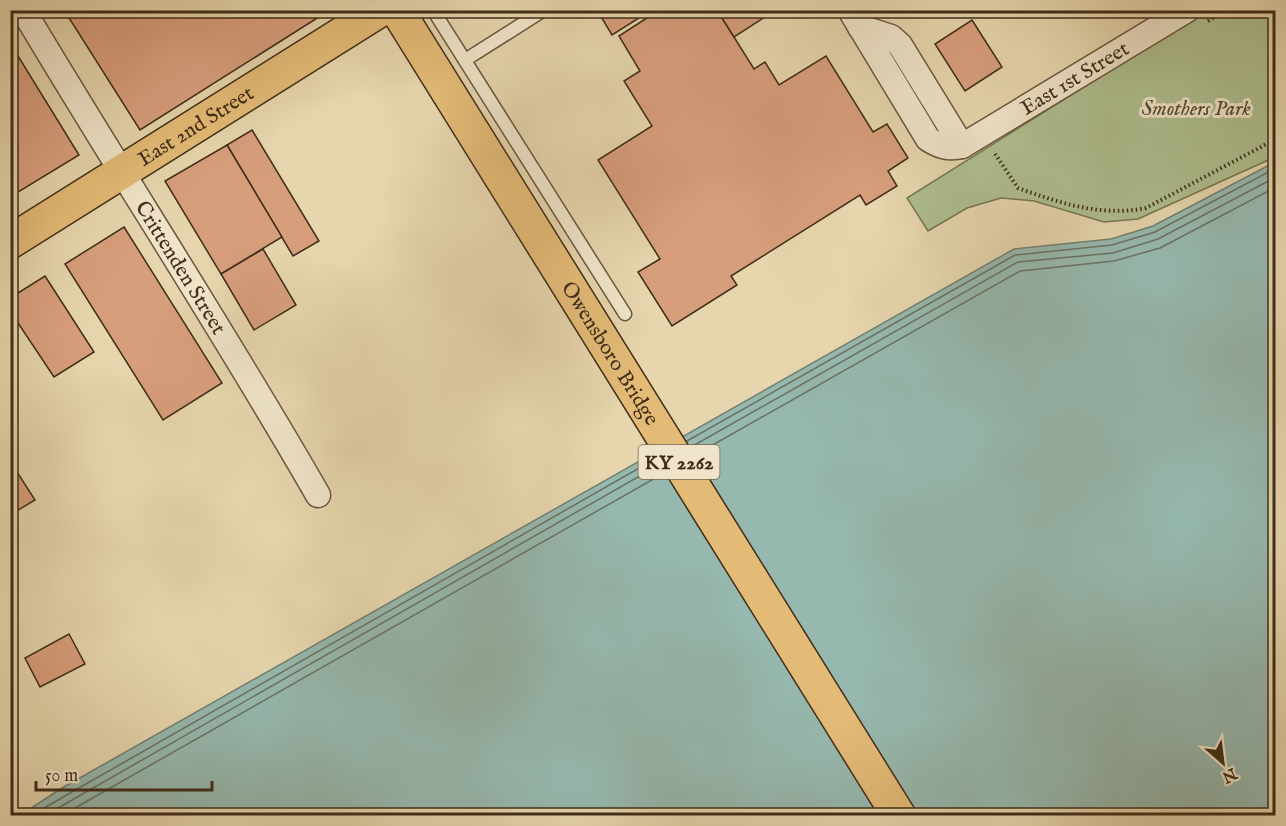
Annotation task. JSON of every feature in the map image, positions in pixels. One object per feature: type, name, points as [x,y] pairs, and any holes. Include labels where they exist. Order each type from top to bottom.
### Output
[{"type":"main road","name":"East 2nd Street","points":[[10,242],[380,10]]},
{"type":"main road","name":"Owensboro Bridge","points":[[397,10],[899,816]]},
{"type":"street","name":"Crittenden Street","points":[[23,10],[120,174],[247,372],[318,495]]},
{"type":"street","name":"East 1st Street","points":[[855,19],[891,37],[900,45],[962,146],[1196,17]]},
{"type":"lane","points":[[433,10],[625,314]]},
{"type":"lane","points":[[465,60],[544,10]]},
{"type":"path","points":[[1196,17],[1225,10]]},
{"type":"path","points":[[1005,148],[995,154],[1018,188],[1061,203],[1100,212],[1126,212],[1146,208],[1275,139]]},
{"type":"green space","name":"Smothers Park","points":[[1205,11],[1275,11],[1275,157],[1138,219],[1104,222],[1034,201],[1001,198],[967,208],[928,231],[907,198]]},
{"type":"water","points":[[1275,162],[1275,815],[19,816],[62,788],[1014,249],[1111,239],[1153,226]]},
{"type":"building","points":[[64,10],[330,10],[140,130]]},
{"type":"building","points":[[597,10],[650,10],[650,11],[612,35]]},
{"type":"building","points":[[659,10],[717,10],[754,69],[765,62],[779,85],[826,56],[873,132],[887,124],[908,158],[888,171],[897,186],[866,205],[860,195],[731,276],[737,285],[672,326],[638,272],[660,259],[598,160],[652,126],[624,81],[640,71],[619,36]]},
{"type":"building","points":[[717,10],[776,10],[734,37]]},
{"type":"building","points":[[972,20],[1002,67],[965,91],[935,44]]},
{"type":"building","points":[[10,43],[79,155],[10,197]]},
{"type":"building","points":[[252,130],[319,241],[293,256],[227,145]]},
{"type":"building","points":[[227,145],[282,237],[221,274],[165,181]]},
{"type":"building","points":[[124,227],[222,383],[163,420],[65,264]]},
{"type":"building","points":[[263,249],[296,305],[254,330],[221,274]]},
{"type":"building","points":[[45,276],[94,352],[54,377],[10,311],[10,298]]},
{"type":"building","points":[[10,461],[35,500],[10,515]]},
{"type":"building","points":[[69,634],[85,664],[40,687],[25,658]]}]
